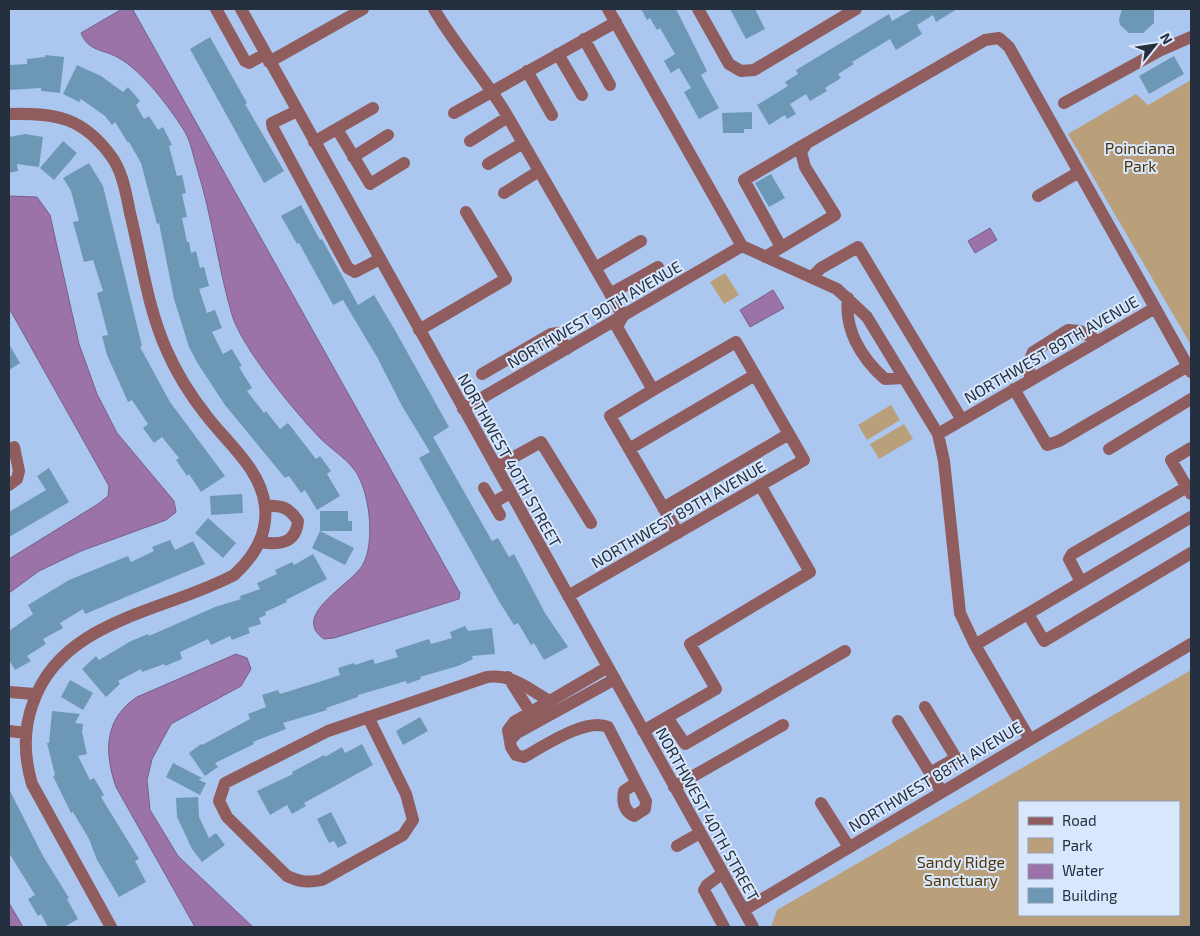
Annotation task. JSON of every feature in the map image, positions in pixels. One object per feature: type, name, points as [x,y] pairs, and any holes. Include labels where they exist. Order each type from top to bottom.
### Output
[{"type":"street","points":[[216,9],[245,60],[249,63],[267,58],[357,10]]},
{"type":"street","name":"NORTHWEST 40TH STREET","points":[[241,9],[753,927]]},
{"type":"street","points":[[434,9],[448,34],[493,90],[622,316],[617,327],[653,390]]},
{"type":"street","points":[[608,9],[742,246],[837,289],[848,298],[867,318],[938,434],[944,461],[960,613],[974,646],[1029,738]]},
{"type":"street","points":[[698,9],[729,64],[741,71],[754,70],[856,9]]},
{"type":"street","points":[[454,113],[616,22]]},
{"type":"street","points":[[1064,103],[1161,50],[1191,37]]},
{"type":"street","points":[[781,247],[744,180],[985,40],[999,38],[1008,47],[1189,369],[1059,441],[1047,445],[1014,389]]},
{"type":"street","points":[[584,39],[610,86]]},
{"type":"street","points":[[558,54],[582,95]]},
{"type":"street","points":[[527,71],[552,115]]},
{"type":"street","points":[[314,142],[373,108]]},
{"type":"street","points":[[297,111],[276,119],[272,123],[272,128],[348,268],[354,272],[380,259]]},
{"type":"street","points":[[9,114],[38,113],[59,117],[79,125],[97,139],[112,157],[125,189],[157,325],[166,351],[190,394],[248,466],[262,491],[265,506],[265,520],[260,542],[243,567],[223,580],[106,627],[83,639],[54,664],[35,694],[26,733],[26,755],[32,784],[111,927]]},
{"type":"street","points":[[470,141],[508,117]]},
{"type":"street","points":[[337,129],[370,184],[404,163]]},
{"type":"street","points":[[353,156],[388,135]]},
{"type":"street","points":[[488,164],[523,143]]},
{"type":"street","points":[[765,256],[835,215],[805,166],[801,152],[807,143]]},
{"type":"street","points":[[504,193],[539,171]]},
{"type":"street","points":[[1038,196],[1079,172]]},
{"type":"street","points":[[419,330],[506,279],[466,212]]},
{"type":"street","points":[[595,268],[641,241]]},
{"type":"street","name":"NORTHWEST 90TH AVENUE","points":[[463,409],[742,246]]},
{"type":"street","points":[[812,277],[821,268],[858,247],[962,420]]},
{"type":"street","points":[[610,294],[658,267]]},
{"type":"street","points":[[848,298],[846,313],[849,326],[862,352],[875,370],[885,379],[904,378]]},
{"type":"street","name":"NORTHWEST 89TH AVENUE","points":[[938,434],[1155,308]]},
{"type":"street","points":[[1030,380],[1028,365],[1034,352],[1068,330],[1080,331],[1098,341]]},
{"type":"street","points":[[482,374],[551,334],[557,333],[566,349]]},
{"type":"street","points":[[663,508],[789,434],[736,342],[610,416],[663,508],[678,533]]},
{"type":"street","points":[[629,449],[755,375]]},
{"type":"street","points":[[1109,448],[1191,399]]},
{"type":"street","name":"NORTHWEST 89TH AVENUE","points":[[568,596],[804,460],[789,434]]},
{"type":"street","points":[[496,467],[541,442],[591,524]]},
{"type":"street","points":[[9,485],[17,479],[19,472],[14,447]]},
{"type":"street","points":[[1081,582],[1068,559],[1072,554],[1189,491],[1171,460],[1191,448]]},
{"type":"street","points":[[643,731],[716,689],[690,644],[810,572],[760,485]]},
{"type":"street","points":[[484,488],[500,515]]},
{"type":"street","points":[[493,503],[510,493]]},
{"type":"street","points":[[260,542],[284,544],[292,538],[297,530],[298,521],[289,509],[280,505],[265,506]]},
{"type":"street","points":[[974,646],[1191,517]]},
{"type":"street","points":[[1028,614],[1044,641],[1191,553]]},
{"type":"street","name":"NORTHWEST 88TH AVENUE","points":[[744,910],[1029,738],[1191,644]]},
{"type":"street","name":"NORTHWEST 88TH AVENUE","points":[[1144,673],[1191,649]]},
{"type":"street","points":[[667,717],[685,744],[845,651]]},
{"type":"street","points":[[533,717],[548,700],[608,667]]},
{"type":"street","points":[[368,717],[406,794],[413,820],[403,835],[322,880],[310,883],[287,876],[227,817],[219,801],[225,783],[328,731],[368,717],[487,677],[508,678],[526,685],[548,700]]},
{"type":"street","points":[[508,678],[533,717]]},
{"type":"street","points":[[615,679],[533,717],[514,722],[508,730],[511,747],[516,754],[524,757],[570,733],[593,724],[600,724],[608,727],[636,783]]},
{"type":"street","points":[[9,692],[35,694]]},
{"type":"street","points":[[925,707],[956,758],[930,774]]},
{"type":"street","points":[[898,722],[942,792]]},
{"type":"street","points":[[674,787],[783,725]]},
{"type":"street","points":[[9,731],[26,733]]},
{"type":"street","points":[[821,803],[849,847]]},
{"type":"street","points":[[678,846],[700,832]]},
{"type":"street","points":[[723,873],[707,885],[704,890],[724,927]]},
{"type":"green space","name":"Poinciana Park","points":[[1191,80],[1191,345],[1068,134],[1136,94],[1148,105]]},
{"type":"green space","points":[[725,273],[739,295],[724,304],[710,282]]},
{"type":"green space","points":[[891,405],[900,420],[867,440],[858,425]]},
{"type":"green space","points":[[904,424],[913,439],[879,459],[870,444]]},
{"type":"green space","name":"Sandy Ridge Sanctuary","points":[[1191,670],[1191,927],[771,927],[777,910]]},
{"type":"water","points":[[122,9],[133,10],[460,593],[459,599],[334,638],[324,639],[315,630],[314,621],[318,611],[325,601],[362,566],[366,556],[370,531],[364,489],[353,468],[320,438],[270,379],[238,329],[227,297],[207,204],[185,132],[172,112],[146,80],[117,57],[96,49],[84,39],[81,33]]},
{"type":"water","points":[[9,196],[37,197],[50,215],[79,344],[97,394],[117,433],[174,501],[176,512],[166,520],[81,551],[39,571],[9,593],[9,559],[98,504],[108,496],[109,486],[9,308]]},
{"type":"water","points":[[990,228],[997,240],[975,253],[968,241]]},
{"type":"water","points":[[773,290],[784,308],[750,327],[740,310]]},
{"type":"water","points":[[236,654],[247,658],[251,669],[241,686],[171,724],[152,759],[147,780],[150,810],[178,856],[253,927],[195,927],[116,787],[110,761],[110,737],[118,715],[137,697]]},
{"type":"water","points":[[9,903],[23,927],[9,927]]},
{"type":"building","points":[[641,9],[676,9],[707,71],[701,75],[719,108],[699,119],[684,92],[691,88],[679,68],[671,73],[664,61],[675,54],[660,28],[657,30],[650,18],[647,20]]},
{"type":"building","points":[[730,9],[755,9],[765,29],[746,39]]},
{"type":"building","points":[[913,9],[957,9],[936,22],[933,15],[917,25],[922,34],[896,50],[890,39],[852,62],[854,64],[838,74],[841,78],[825,88],[827,91],[810,101],[806,94],[790,104],[796,114],[787,119],[785,115],[769,125],[757,105],[788,86],[785,82],[798,74],[796,70],[889,14],[892,21]]},
{"type":"building","points":[[1122,9],[1154,9],[1154,23],[1143,33],[1129,33],[1120,25],[1119,19]]},
{"type":"building","points":[[210,37],[247,103],[245,104],[284,171],[264,183],[190,49]]},
{"type":"building","points":[[45,55],[64,57],[60,93],[41,91],[41,88],[9,90],[9,65],[27,64],[27,59],[45,57]]},
{"type":"building","points":[[1174,56],[1184,74],[1149,94],[1139,76]]},
{"type":"building","points":[[77,65],[101,76],[123,92],[128,87],[140,101],[136,105],[144,119],[149,116],[158,130],[163,127],[172,145],[169,146],[177,176],[182,175],[186,193],[182,194],[187,217],[182,218],[187,242],[189,242],[191,253],[196,251],[200,268],[204,267],[209,286],[199,289],[207,313],[215,310],[222,328],[212,332],[223,354],[232,349],[242,366],[239,367],[252,388],[247,391],[264,413],[266,411],[280,429],[288,423],[316,459],[320,456],[331,471],[327,474],[340,496],[317,510],[305,490],[301,493],[289,476],[285,478],[225,405],[198,364],[189,347],[174,299],[159,223],[157,224],[141,163],[115,122],[112,125],[105,116],[81,99],[79,102],[63,94]]},
{"type":"building","points":[[752,112],[752,129],[744,129],[744,133],[723,133],[722,113]]},
{"type":"building","points":[[25,134],[43,137],[39,167],[17,164],[18,171],[9,173],[9,137]]},
{"type":"building","points":[[63,141],[77,153],[54,180],[40,168]]},
{"type":"building","points":[[89,163],[103,186],[142,346],[140,347],[170,402],[225,476],[201,492],[189,474],[187,476],[176,460],[179,458],[162,437],[154,443],[143,428],[148,424],[132,400],[128,402],[107,355],[102,336],[108,335],[97,293],[103,291],[93,260],[84,262],[73,222],[79,221],[71,191],[63,178]]},
{"type":"building","points":[[771,174],[785,198],[769,207],[755,183]]},
{"type":"building","points":[[301,205],[358,305],[374,295],[449,427],[433,437],[492,541],[498,538],[509,557],[514,554],[545,613],[568,647],[544,660],[534,643],[531,645],[518,623],[514,625],[500,603],[419,458],[430,452],[402,406],[377,357],[343,300],[333,305],[299,243],[297,244],[281,216]]},
{"type":"building","points":[[9,344],[20,363],[9,370]]},
{"type":"building","points":[[49,468],[69,502],[9,537],[9,512],[46,490],[37,476]]},
{"type":"building","points":[[242,494],[243,513],[211,515],[210,496]]},
{"type":"building","points":[[320,511],[348,511],[348,521],[352,521],[352,531],[320,531]]},
{"type":"building","points":[[208,518],[236,543],[223,558],[195,533]]},
{"type":"building","points":[[320,531],[354,548],[345,565],[312,548]]},
{"type":"building","points":[[170,540],[175,550],[193,541],[205,564],[85,614],[83,609],[60,623],[63,628],[43,639],[46,644],[27,656],[31,661],[15,670],[9,660],[9,631],[33,614],[28,605],[69,580],[128,556],[131,562],[154,551],[152,547]]},
{"type":"building","points":[[313,554],[327,579],[286,600],[287,602],[265,612],[266,615],[259,618],[261,624],[248,628],[250,633],[232,640],[230,636],[211,645],[208,639],[180,652],[182,659],[142,672],[141,669],[118,681],[120,684],[106,697],[82,669],[96,656],[99,660],[131,641],[148,634],[149,636],[215,607],[241,599],[240,596],[260,589],[257,583],[277,574],[275,570],[292,562],[294,565]]},
{"type":"building","points":[[465,626],[468,631],[492,628],[495,654],[472,656],[473,659],[458,666],[420,677],[421,679],[407,684],[406,681],[358,695],[358,697],[326,708],[327,710],[283,723],[286,729],[253,742],[254,744],[215,763],[218,767],[205,776],[189,753],[201,744],[250,719],[248,714],[266,707],[262,695],[278,690],[280,694],[340,675],[338,668],[354,663],[355,665],[373,659],[375,664],[398,657],[395,650],[429,639],[431,644],[452,638],[450,632]]},
{"type":"building","points":[[70,680],[93,693],[83,710],[61,697]]},
{"type":"building","points":[[52,711],[80,714],[75,723],[83,724],[82,732],[87,754],[78,756],[90,780],[94,778],[104,795],[101,797],[139,859],[135,861],[146,882],[119,897],[97,860],[89,839],[73,812],[71,813],[53,776],[55,775],[47,743],[49,743]]},
{"type":"building","points":[[420,717],[428,731],[403,745],[396,731]]},
{"type":"building","points":[[362,744],[373,765],[304,803],[306,806],[292,814],[287,805],[270,815],[257,791],[293,774],[292,772],[324,755],[325,757],[342,747],[345,753]]},
{"type":"building","points":[[173,763],[202,778],[199,780],[206,783],[200,795],[166,777]]},
{"type":"building","points":[[9,789],[43,856],[69,898],[67,899],[78,919],[64,927],[48,927],[41,914],[38,916],[28,899],[35,895],[9,853]]},
{"type":"building","points":[[198,797],[199,817],[209,838],[216,833],[225,845],[202,862],[192,849],[177,817],[176,798]]},
{"type":"building","points":[[331,812],[347,843],[338,848],[334,841],[329,843],[317,819]]}]
